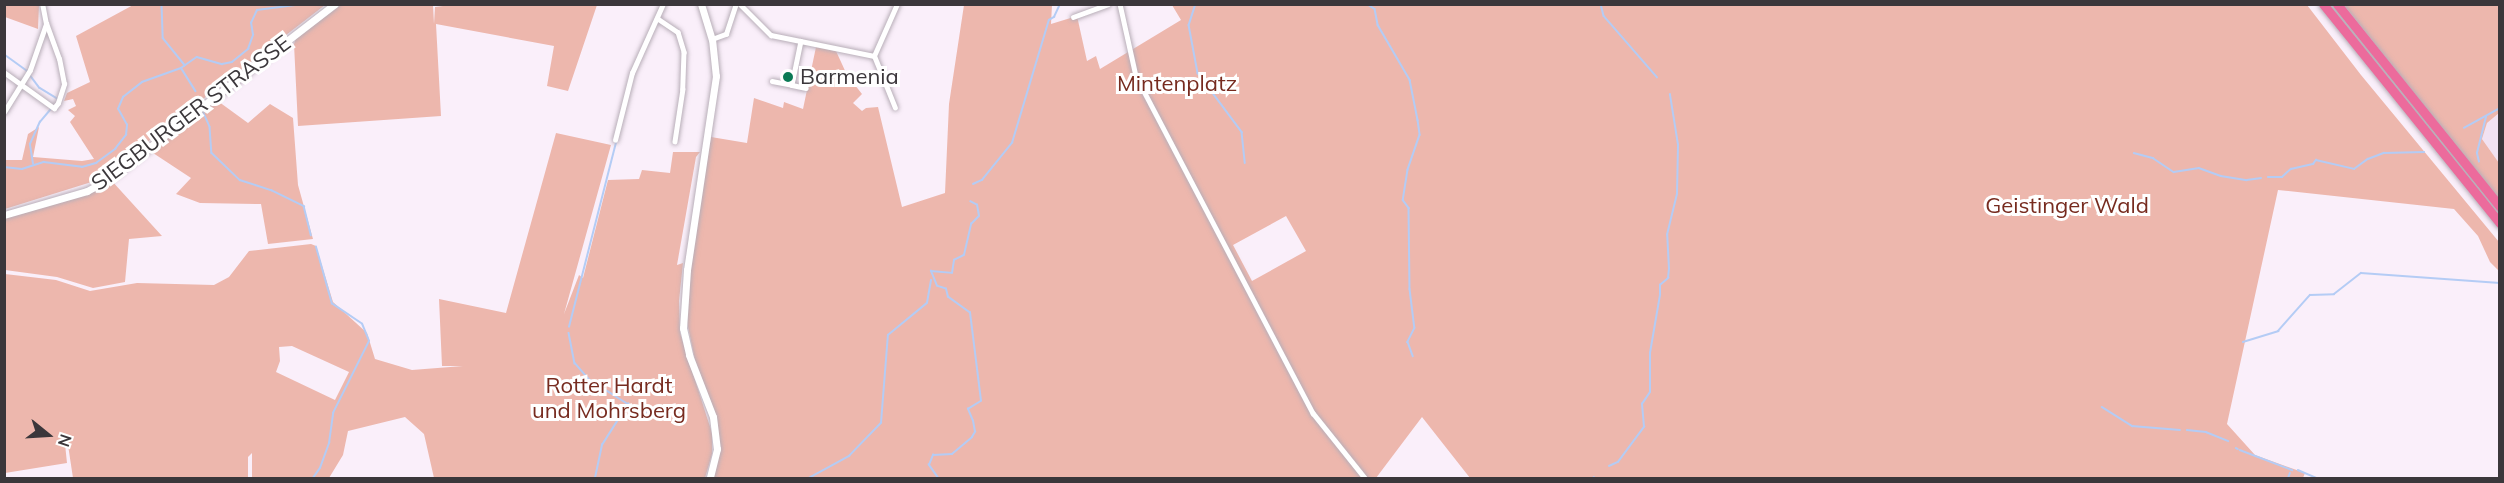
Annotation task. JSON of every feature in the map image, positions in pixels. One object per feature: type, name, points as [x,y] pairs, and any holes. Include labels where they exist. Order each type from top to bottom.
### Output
[{"type":"highway","points":[[2323,4],[2499,223]]},
{"type":"highway","points":[[2337,4],[2499,207]]},
{"type":"street","points":[[4,72],[54,108],[60,99],[64,84],[59,58],[46,24],[42,4]]},
{"type":"street","name":"SIEGBURGER STRASSE","points":[[4,216],[87,191],[107,180],[335,4]]},
{"type":"street","points":[[615,140],[632,73],[663,4]]},
{"type":"street","points":[[701,4],[712,39],[716,76],[687,270],[683,327],[689,355],[713,417],[717,449],[710,478]]},
{"type":"street","points":[[712,39],[726,34],[738,4],[771,35],[874,56]]},
{"type":"street","points":[[895,108],[874,56],[897,4]]},
{"type":"street","points":[[1073,16],[1108,4]]},
{"type":"street","points":[[1120,4],[1136,76],[1188,177],[1313,413],[1365,478]]},
{"type":"street","points":[[657,18],[678,32],[684,52],[683,89],[675,141]]},
{"type":"street","points":[[4,112],[28,72],[46,24]]},
{"type":"street","points":[[792,85],[801,41]]},
{"type":"street","points":[[772,81],[806,88]]},
{"type":"shaded area","points":[[2499,113],[2499,163],[2482,139],[2487,123]]},
{"type":"green space","points":[[5,4],[39,5],[38,29],[5,17]]},
{"type":"green space","points":[[135,4],[325,5],[98,180],[5,209],[5,160],[22,160],[28,134],[39,127],[33,157],[82,161],[94,159],[70,122],[75,116],[68,110],[76,106],[73,99],[64,101],[67,93],[90,82],[76,36]]},
{"type":"green space","points":[[341,5],[433,5],[434,24],[435,7],[597,5],[568,91],[547,86],[554,46],[436,24],[441,116],[298,126],[294,44],[296,38]]},
{"type":"green space","name":"Geistinger Wald","points":[[964,5],[1052,5],[1051,24],[1077,16],[1087,61],[1096,56],[1100,69],[1181,20],[1172,5],[2307,5],[2361,75],[2499,242],[2499,271],[2490,262],[2478,236],[2454,209],[2278,190],[2227,424],[2255,455],[2305,473],[2303,478],[1470,478],[1422,417],[1376,478],[713,478],[719,443],[717,420],[695,360],[686,317],[689,271],[711,137],[747,143],[754,98],[783,108],[784,102],[803,109],[816,47],[836,51],[847,75],[862,94],[853,103],[862,111],[866,108],[878,107],[902,207],[945,193],[949,104]],"holes":[[[1286,216],[1306,251],[1252,281],[1233,245]]]},
{"type":"green space","points":[[2344,5],[2499,5],[2499,113],[2487,123],[2482,139],[2499,163],[2499,200]]},
{"type":"green space","points":[[215,99],[248,123],[270,104],[293,118],[298,185],[313,239],[268,244],[261,204],[200,203],[176,194],[191,178],[150,151]]},
{"type":"green space","name":"Rotter Hardt und Mohrsberg","points":[[556,133],[611,145],[564,314],[579,275],[583,278],[608,180],[639,179],[642,170],[670,173],[673,152],[700,152],[696,157],[677,265],[683,263],[679,301],[680,333],[712,433],[712,454],[705,478],[434,478],[424,434],[405,417],[348,431],[343,455],[329,478],[252,478],[252,453],[248,457],[248,478],[73,478],[68,445],[65,444],[67,463],[5,473],[5,274],[56,280],[90,291],[137,283],[214,285],[229,277],[249,251],[311,244],[316,246],[333,302],[367,333],[375,359],[412,370],[463,366],[442,366],[439,299],[506,313]],"holes":[[[292,346],[349,372],[335,400],[276,372],[280,361],[279,347]]]},
{"type":"green space","points":[[111,180],[162,236],[129,239],[125,282],[93,288],[57,277],[5,270],[4,218],[83,196],[99,190]]},
{"type":"waterway","points":[[162,4],[163,38],[185,65]]},
{"type":"waterway","points":[[4,167],[22,169],[44,162],[82,167],[96,163],[115,149],[126,135],[127,125],[118,109],[123,97],[142,82],[181,68],[197,57],[222,64],[232,62],[248,49],[253,35],[251,23],[257,10],[303,4]]},
{"type":"waterway","points":[[973,184],[982,180],[1012,143],[1049,20],[1054,17],[1060,4]]},
{"type":"waterway","points":[[1196,4],[1189,25],[1198,73],[1242,132],[1245,163]]},
{"type":"waterway","points":[[1367,4],[1375,9],[1378,25],[1410,80],[1420,135],[1408,170],[1403,200],[1409,208],[1410,289],[1415,328],[1408,342],[1413,356]]},
{"type":"waterway","points":[[1601,4],[1604,16],[1657,77]]},
{"type":"waterway","points":[[4,54],[27,71],[40,88],[58,99]]},
{"type":"waterway","points":[[182,69],[196,91]]},
{"type":"waterway","points":[[1609,466],[1618,462],[1644,427],[1642,404],[1650,392],[1650,353],[1660,285],[1668,278],[1667,235],[1677,194],[1678,145],[1670,95]]},
{"type":"waterway","points":[[2464,128],[2500,108]]},
{"type":"waterway","points":[[33,164],[30,144],[40,122],[51,109]]},
{"type":"waterway","points":[[203,111],[210,127],[212,153],[240,180],[271,190],[304,206],[311,235]]},
{"type":"waterway","points":[[2479,162],[2477,153],[2486,116]]},
{"type":"waterway","points":[[569,327],[616,143]]},
{"type":"waterway","points":[[2268,177],[2282,177],[2291,169],[2313,164],[2316,160],[2354,169],[2368,159],[2384,153],[2424,152]]},
{"type":"waterway","points":[[2134,153],[2153,158],[2174,172],[2199,168],[2221,176],[2247,180],[2261,178]]},
{"type":"waterway","points":[[938,478],[929,465],[933,455],[952,454],[972,437],[975,432],[968,409],[981,401],[970,313],[948,297],[946,289],[937,286],[931,271],[952,273],[954,260],[964,255],[971,224],[979,216],[977,205],[971,202]]},
{"type":"waterway","points":[[313,478],[320,468],[329,443],[333,413],[369,341],[362,324],[332,304],[316,247]]},
{"type":"waterway","points":[[2243,342],[2278,331],[2310,295],[2334,294],[2361,273],[2500,283]]},
{"type":"waterway","points":[[809,478],[849,456],[881,423],[888,335],[927,303],[931,280]]},
{"type":"waterway","points":[[569,333],[575,363],[590,380],[628,404],[646,412]]},
{"type":"waterway","points":[[595,478],[602,445],[628,404]]},
{"type":"waterway","points":[[2102,407],[2132,426],[2180,430]]},
{"type":"waterway","points":[[2187,430],[2206,432],[2228,441]]},
{"type":"waterway","points":[[2240,450],[2292,470]]},
{"type":"waterway","points":[[2298,470],[2317,478]]},
{"type":"waterway","points":[[2288,478],[2290,473]]},
{"type":"place","name":"Barmenia","points":[[788,77]]},
{"type":"park label","name":"Mintenplatz","points":[[1177,84]]}]
